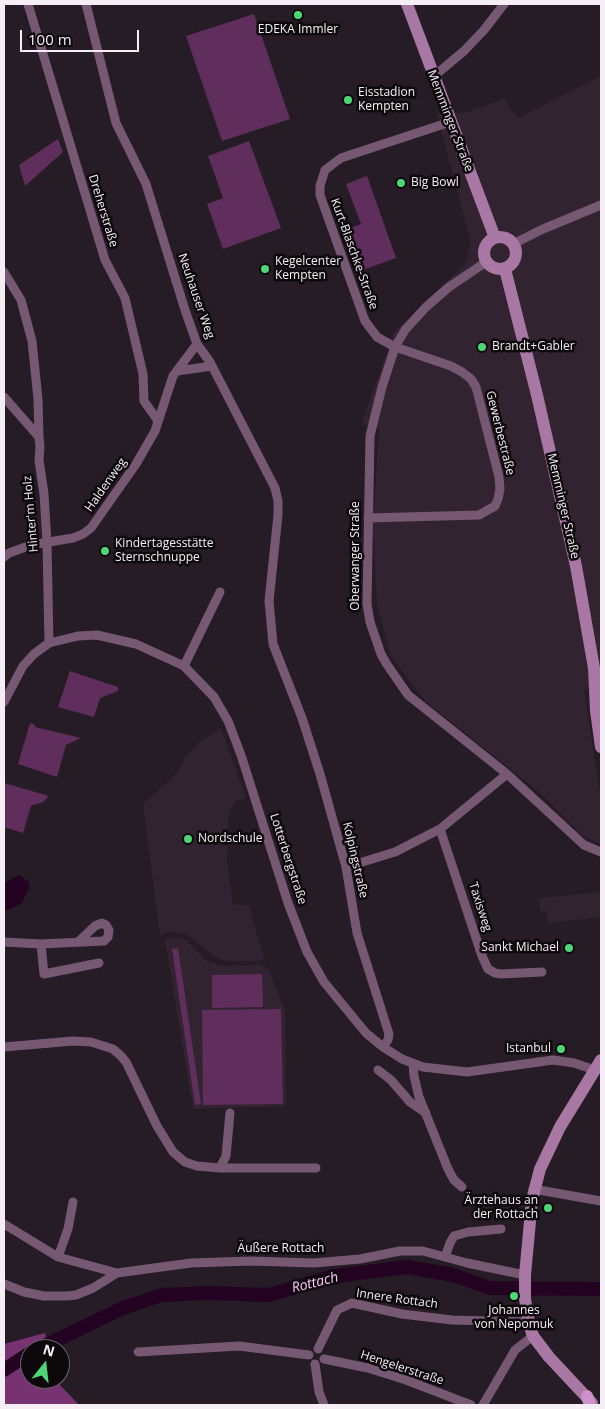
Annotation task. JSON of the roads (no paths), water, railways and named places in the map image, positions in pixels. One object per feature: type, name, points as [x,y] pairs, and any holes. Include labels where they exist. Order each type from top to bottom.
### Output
[{"type":"main road","name":"Memminger Straße","points":[[407,4],[495,238]]},
{"type":"main road","points":[[495,238],[507,239],[513,244],[514,259],[508,267],[504,269],[494,268],[486,262],[484,255],[488,242],[495,238]]},
{"type":"main road","name":"Memminger Straße","points":[[504,269],[537,395],[576,566],[594,668],[596,711],[601,744]]},
{"type":"main road","points":[[598,1065],[560,1127],[540,1169],[533,1189],[528,1231],[525,1299],[533,1336],[549,1357],[590,1402],[601,1404]]},
{"type":"street","name":"Dreherstraße","points":[[28,4],[105,260],[125,298],[143,374],[144,401],[158,421]]},
{"type":"street","name":"Neuhauser Weg","points":[[86,4],[116,124],[146,184],[197,344],[212,366],[275,488],[278,515],[270,572],[269,620],[273,644],[287,678]]},
{"type":"street","points":[[433,77],[464,51],[484,30],[504,4]]},
{"type":"street","name":"Kurt-Blaschke-Straße","points":[[395,347],[377,337],[365,321],[320,195],[321,178],[325,170],[341,158],[450,122]]},
{"type":"street","points":[[513,244],[542,229],[601,205]]},
{"type":"street","name":"Oberwanger Straße","points":[[486,262],[449,287],[426,307],[406,330],[395,347],[379,396],[370,436],[367,604],[370,622],[386,663],[402,688],[417,704],[507,774],[584,845],[601,852]]},
{"type":"street","name":"Hinter'm Holz","points":[[4,272],[21,300],[32,341],[38,399],[40,446],[38,460],[44,494],[47,543],[49,643]]},
{"type":"street","name":"Haldenweg","points":[[4,557],[8,553],[31,545],[73,538],[92,528],[156,431],[173,376],[197,344]]},
{"type":"street","name":"Gewerbestraße","points":[[368,518],[479,515],[495,506],[500,489],[499,477],[476,388],[471,379],[451,366],[395,347]]},
{"type":"street","points":[[177,371],[212,366]]},
{"type":"street","points":[[4,397],[39,437]]},
{"type":"street","points":[[184,666],[220,592]]},
{"type":"street","name":"Lotterbergstraße","points":[[4,702],[24,666],[34,654],[49,643],[78,636],[97,635],[136,644],[184,666],[214,697],[228,721],[306,952],[324,982],[366,1033],[383,1047],[413,1064],[430,1068],[468,1072],[552,1060],[598,1065]]},
{"type":"street","name":"Kolpingstraße","points":[[287,678],[311,746],[346,867],[357,933],[389,1034],[388,1040],[383,1047]]},
{"type":"street","points":[[346,867],[395,852],[440,829],[507,774]]},
{"type":"street","name":"Taxisweg","points":[[440,829],[488,969],[501,974],[542,972]]},
{"type":"street","points":[[4,942],[41,944],[79,941]]},
{"type":"street","points":[[41,944],[44,974],[99,963]]},
{"type":"street","points":[[4,1047],[73,1041],[91,1042],[113,1049],[126,1062],[157,1126],[172,1152],[185,1162],[197,1166],[220,1168],[316,1168]]},
{"type":"street","points":[[413,1064],[414,1076],[426,1113],[448,1169],[454,1180],[462,1187]]},
{"type":"street","points":[[378,1070],[391,1080],[410,1102],[426,1113]]},
{"type":"street","points":[[220,1168],[226,1156],[230,1113]]},
{"type":"street","points":[[533,1189],[601,1201]]},
{"type":"street","points":[[58,1257],[68,1229],[73,1202]]},
{"type":"street","points":[[4,1224],[58,1257],[117,1273]]},
{"type":"street","points":[[445,1257],[454,1236],[468,1232],[501,1229]]},
{"type":"street","name":"Äußere Rottach","points":[[117,1273],[191,1263],[252,1261],[314,1263],[360,1259],[400,1250],[423,1252],[525,1274]]},
{"type":"street","points":[[4,1284],[24,1292],[44,1296],[67,1296],[76,1295],[93,1288],[117,1273]]},
{"type":"street","name":"Innere Rottach","points":[[318,1349],[337,1310],[352,1303],[410,1315],[452,1320],[529,1322]]},
{"type":"street","points":[[484,1405],[515,1350],[533,1336]]},
{"type":"street","points":[[138,1352],[239,1346],[309,1355]]},
{"type":"street","points":[[309,1355],[318,1349],[322,1351],[324,1358],[319,1364],[315,1364]]},
{"type":"street","points":[[309,1355],[311,1362],[315,1364],[319,1392],[324,1405]]},
{"type":"street","name":"Hengelerstraße","points":[[324,1358],[397,1377],[471,1405]]},
{"type":"waterway","name":"Rottach","points":[[59,1339],[123,1308],[161,1295],[208,1293],[269,1295],[334,1276],[407,1267],[453,1275],[490,1288],[601,1289]]},
{"type":"waterway","name":"Rottach","points":[[4,1370],[20,1360]]},
{"type":"place","name":"EDEKA Immler","points":[[298,15]]},
{"type":"place","name":"Eisstadion Kempten","points":[[348,100]]},
{"type":"place","name":"Big Bowl","points":[[401,183]]},
{"type":"place","name":"Kegelcenter Kempten","points":[[265,269]]},
{"type":"place","name":"Brandt+Gabler","points":[[482,347]]},
{"type":"place","name":"Kindertagesstätte Sternschnuppe","points":[[105,551]]},
{"type":"place","name":"Nordschule","points":[[188,839]]},
{"type":"place","name":"Sankt Michael","points":[[569,948]]},
{"type":"place","name":"Istanbul","points":[[561,1049]]},
{"type":"place","name":"Ärztehaus an der Rottach","points":[[548,1208]]},
{"type":"place","name":"Johannes von Nepomuk","points":[[514,1296]]}]
